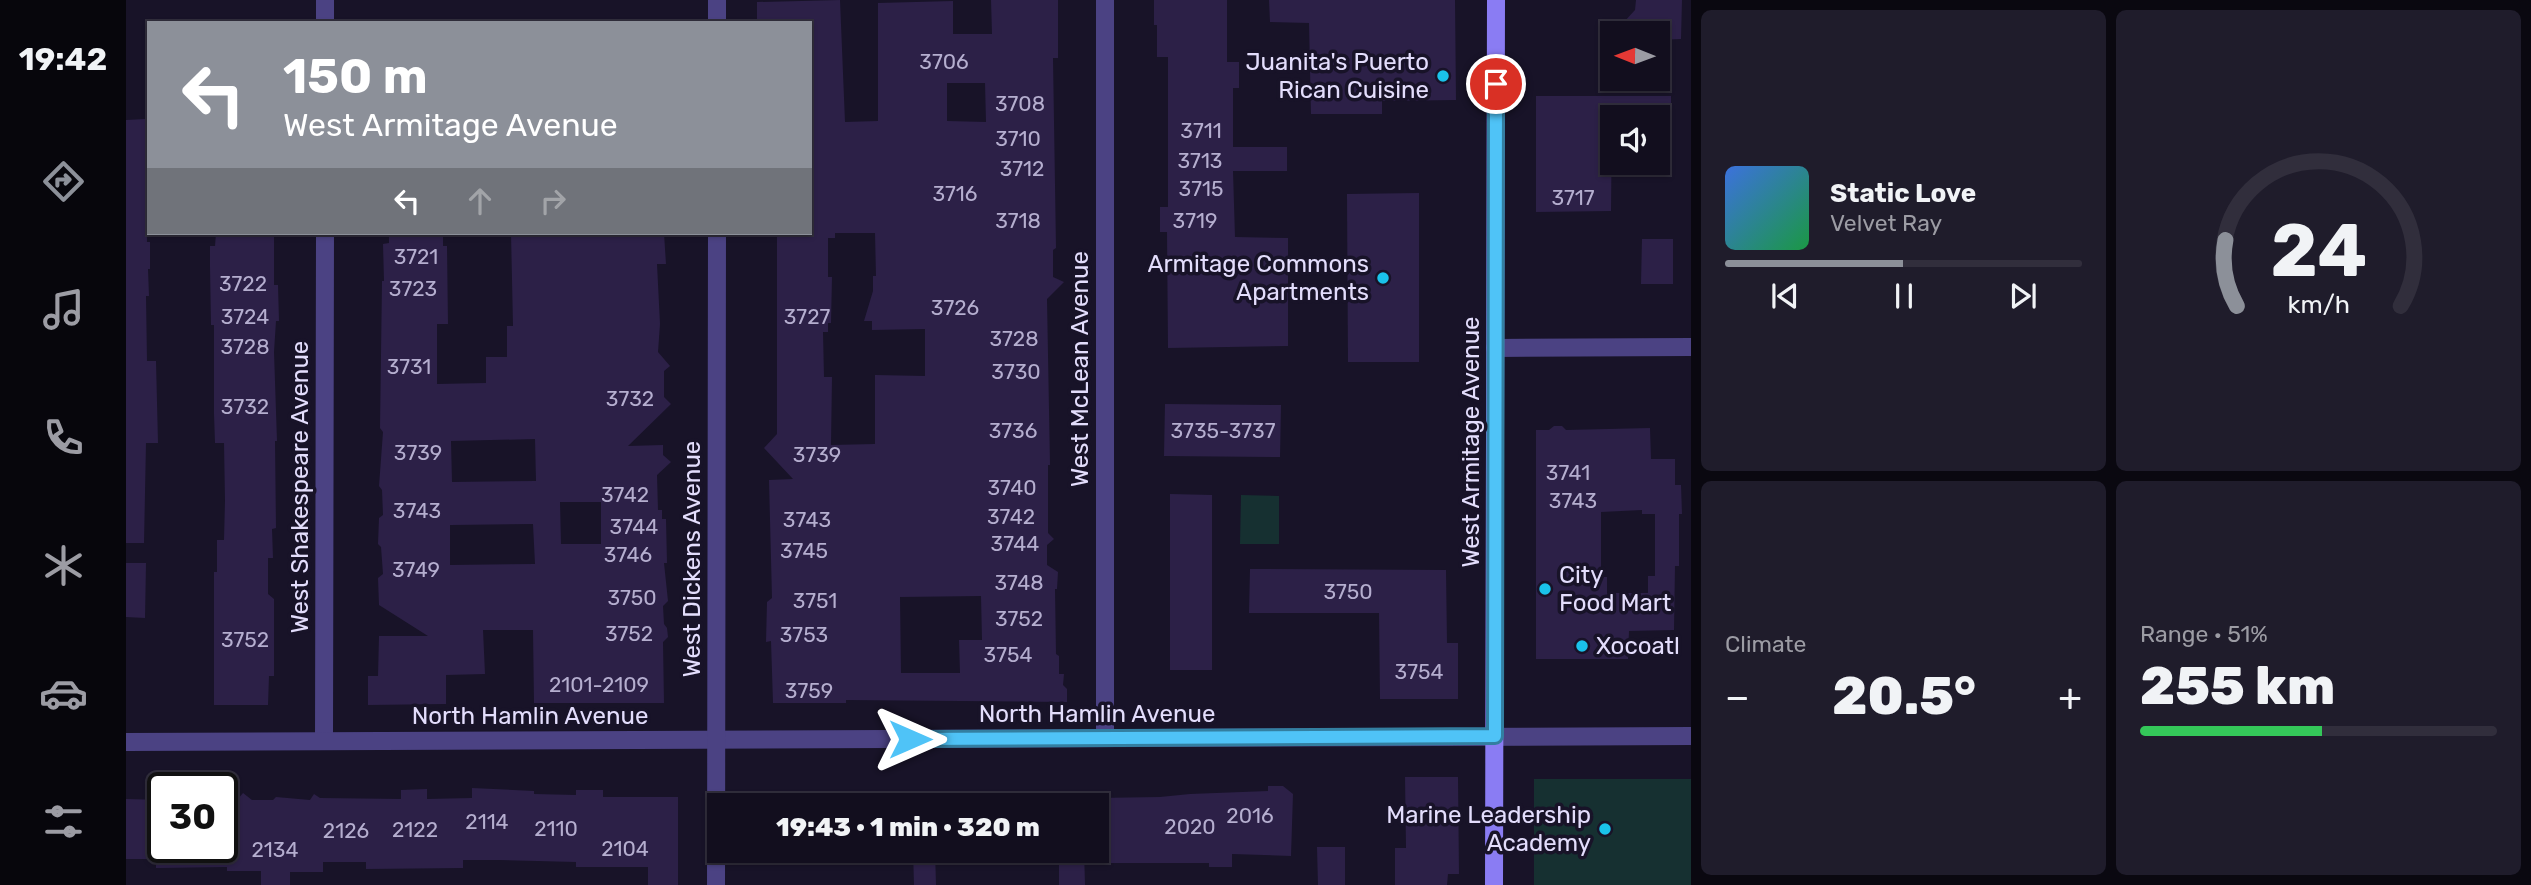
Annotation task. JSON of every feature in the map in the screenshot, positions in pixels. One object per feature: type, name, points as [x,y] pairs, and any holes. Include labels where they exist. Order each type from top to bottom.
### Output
[{"type":"main road","name":"West Armitage Avenue","points":[[1494,885],[1496,0]]},
{"type":"street","points":[[325,0],[325,21]]},
{"type":"street","points":[[718,0],[718,21]]},
{"type":"street","name":"West McLean Avenue","points":[[1105,0],[1105,738]]},
{"type":"street","name":"West Shakespeare Avenue","points":[[324,741],[325,235]]},
{"type":"street","name":"West Dickens Avenue","points":[[716,885],[717,235]]},
{"type":"street","points":[[1495,348],[1691,347]]},
{"type":"street","name":"North Hamlin Avenue","points":[[126,742],[1691,736]]},
{"type":"green space","points":[[1241,495],[1279,496],[1279,544],[1240,544]]},
{"type":"green space","name":"Marine Leadership Academy","points":[[1534,779],[1691,779],[1691,885],[1534,885]]},
{"type":"building","points":[[840,0],[845,122],[878,121],[878,3],[953,1],[953,34],[992,34],[991,0],[1058,0],[1058,58],[1053,58],[1056,248],[1053,250],[1053,277],[1064,282],[1047,299],[1050,465],[1048,533],[1054,539],[1047,545],[1047,565],[1058,572],[1055,589],[1056,654],[1059,656],[1059,674],[1064,674],[1063,685],[1067,689],[1067,702],[846,700],[846,703],[773,703],[771,641],[766,642],[767,602],[772,598],[769,480],[793,479],[764,448],[777,434],[777,235],[812,235],[812,21],[757,21],[757,2]],"holes":[[[947,83],[985,83],[986,122],[947,121]],[[835,233],[875,233],[876,276],[873,276],[873,291],[864,321],[872,321],[872,330],[925,329],[925,376],[875,375],[875,444],[831,445],[832,377],[824,377],[823,332],[828,332],[828,323],[831,323],[832,277],[828,277],[828,238],[835,238]],[[981,596],[982,640],[959,640],[960,673],[901,673],[900,597]]]},
{"type":"building","points":[[1154,0],[1227,0],[1227,62],[1239,62],[1239,88],[1233,88],[1233,147],[1287,147],[1287,171],[1233,171],[1235,237],[1288,238],[1288,346],[1168,348],[1167,232],[1160,232],[1160,207],[1168,207],[1168,57],[1157,57]]},
{"type":"building","points":[[1269,0],[1455,0],[1456,100],[1382,101],[1382,114],[1311,114],[1309,23],[1270,22]]},
{"type":"building","points":[[1636,0],[1682,0],[1681,39],[1670,39],[1670,21],[1625,21],[1635,10]]},
{"type":"building","points":[[1536,96],[1671,96],[1671,117],[1670,105],[1600,105],[1600,175],[1611,175],[1611,211],[1536,212]]},
{"type":"building","points":[[146,119],[147,242],[150,242],[149,296],[146,296],[147,361],[156,361],[158,443],[146,443],[144,543],[126,543],[126,120]]},
{"type":"building","name":"Armitage Commons Apartments","points":[[1419,193],[1419,362],[1348,362],[1347,194]]},
{"type":"building","points":[[216,235],[274,235],[274,285],[278,285],[279,321],[276,321],[274,352],[276,528],[272,529],[273,558],[268,558],[268,594],[274,599],[274,676],[269,676],[268,705],[214,705],[214,572],[217,572],[217,540],[224,540],[225,501],[224,443],[215,443],[210,246],[215,246]]},
{"type":"building","points":[[389,235],[443,235],[443,246],[447,246],[448,324],[437,324],[437,384],[486,383],[486,357],[507,357],[507,326],[513,326],[511,235],[664,235],[666,264],[657,264],[660,324],[658,352],[670,366],[664,371],[664,397],[671,404],[628,446],[663,445],[663,455],[671,462],[657,475],[658,510],[662,510],[662,519],[666,519],[667,563],[664,563],[668,601],[663,606],[668,637],[663,642],[664,703],[534,703],[533,630],[483,630],[485,674],[446,675],[446,704],[368,705],[368,676],[378,676],[379,636],[428,636],[379,605],[378,578],[383,574],[381,547],[378,544],[379,518],[383,515],[382,490],[379,486],[383,432],[380,428],[383,244],[389,243]],"holes":[[[535,439],[536,481],[452,482],[451,441]],[[560,502],[601,502],[601,544],[561,544]],[[533,524],[535,564],[450,565],[450,525]]]},
{"type":"building","points":[[1642,239],[1673,239],[1673,284],[1641,284]]},
{"type":"building","points":[[1165,404],[1281,405],[1280,457],[1164,456]]},
{"type":"building","points":[[1554,426],[1562,426],[1566,430],[1650,428],[1651,459],[1675,459],[1675,485],[1681,485],[1682,514],[1679,514],[1679,566],[1675,566],[1674,630],[1629,631],[1628,659],[1536,659],[1536,430],[1549,430]],"holes":[[[1642,510],[1642,514],[1655,514],[1655,576],[1648,576],[1648,593],[1607,593],[1607,577],[1601,577],[1601,512]]]},
{"type":"building","points":[[1170,494],[1212,495],[1212,670],[1170,670]]},
{"type":"building","points":[[126,563],[146,563],[145,618],[126,617]]},
{"type":"building","points":[[1250,569],[1446,570],[1447,643],[1458,643],[1458,699],[1380,699],[1379,613],[1249,613]]},
{"type":"building","points":[[1405,777],[1458,777],[1459,874],[1448,874],[1447,885],[1395,885],[1395,848],[1406,848]]},
{"type":"building","points":[[1268,786],[1283,786],[1293,794],[1291,856],[1232,854],[1232,867],[1209,867],[1209,863],[1109,863],[1109,798],[1268,791]]},
{"type":"building","points":[[472,788],[576,795],[576,790],[603,790],[603,797],[678,797],[678,885],[648,885],[648,867],[576,867],[576,862],[463,860],[463,868],[366,869],[366,862],[323,862],[323,872],[290,872],[290,885],[261,885],[261,871],[227,871],[227,867],[156,868],[156,863],[238,863],[238,799],[243,793],[252,800],[273,800],[276,797],[310,800],[314,794],[320,798],[401,799],[401,790],[427,789],[427,799],[472,798]]},
{"type":"building","points":[[126,799],[147,800],[147,859],[126,859]]},
{"type":"building","points":[[1317,847],[1345,847],[1345,885],[1318,885]]},
{"type":"building","points":[[913,863],[935,863],[936,885],[914,885]]},
{"type":"building","points":[[1059,863],[1084,863],[1085,885],[1059,885]]},
{"type":"place","name":"Juanita's Puerto Rican Cuisine","points":[[1443,76]]},
{"type":"place","name":"Armitage Commons Apartments","points":[[1383,278]]},
{"type":"place","name":"City Food Mart","points":[[1545,589]]},
{"type":"place","name":"Xocoatl","points":[[1582,646]]},
{"type":"place","name":"Marine Leadership Academy","points":[[1605,829]]},
{"type":"route","points":[[910,739],[1495,736],[1496,84]]}]
